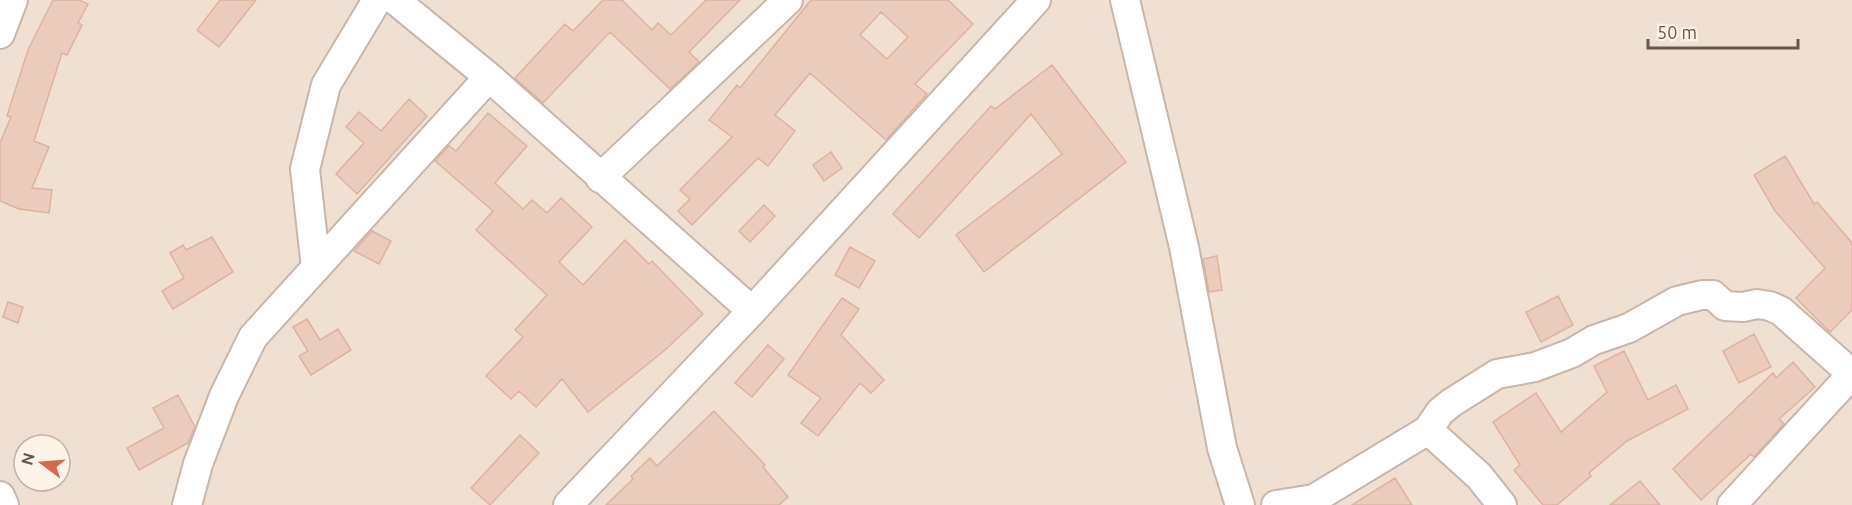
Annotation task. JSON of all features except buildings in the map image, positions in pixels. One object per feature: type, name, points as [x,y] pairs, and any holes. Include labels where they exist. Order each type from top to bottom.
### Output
[{"type":"street","points":[[0,34],[14,0]]},
{"type":"street","points":[[316,268],[305,169],[326,85],[377,0]]},
{"type":"street","points":[[395,0],[489,77],[752,311]]},
{"type":"street","points":[[600,178],[788,0]]},
{"type":"street","points":[[568,505],[752,311],[1036,0]]},
{"type":"street","points":[[1125,0],[1184,248],[1222,448],[1240,505]]},
{"type":"street","points":[[188,505],[198,464],[224,396],[253,337],[489,77]]},
{"type":"street","points":[[1276,505],[1314,499],[1428,430],[1440,412],[1451,403],[1497,374],[1535,367],[1572,353],[1594,340],[1629,328],[1677,301],[1702,295],[1713,295],[1725,306],[1743,307],[1757,304],[1781,311],[1852,374],[1732,505]]},
{"type":"street","points":[[1428,430],[1479,476],[1502,505]]},
{"type":"street","points":[[0,496],[4,505]]},
{"type":"shaded area","points":[[0,0],[1852,0],[1852,505],[0,505]]}]
